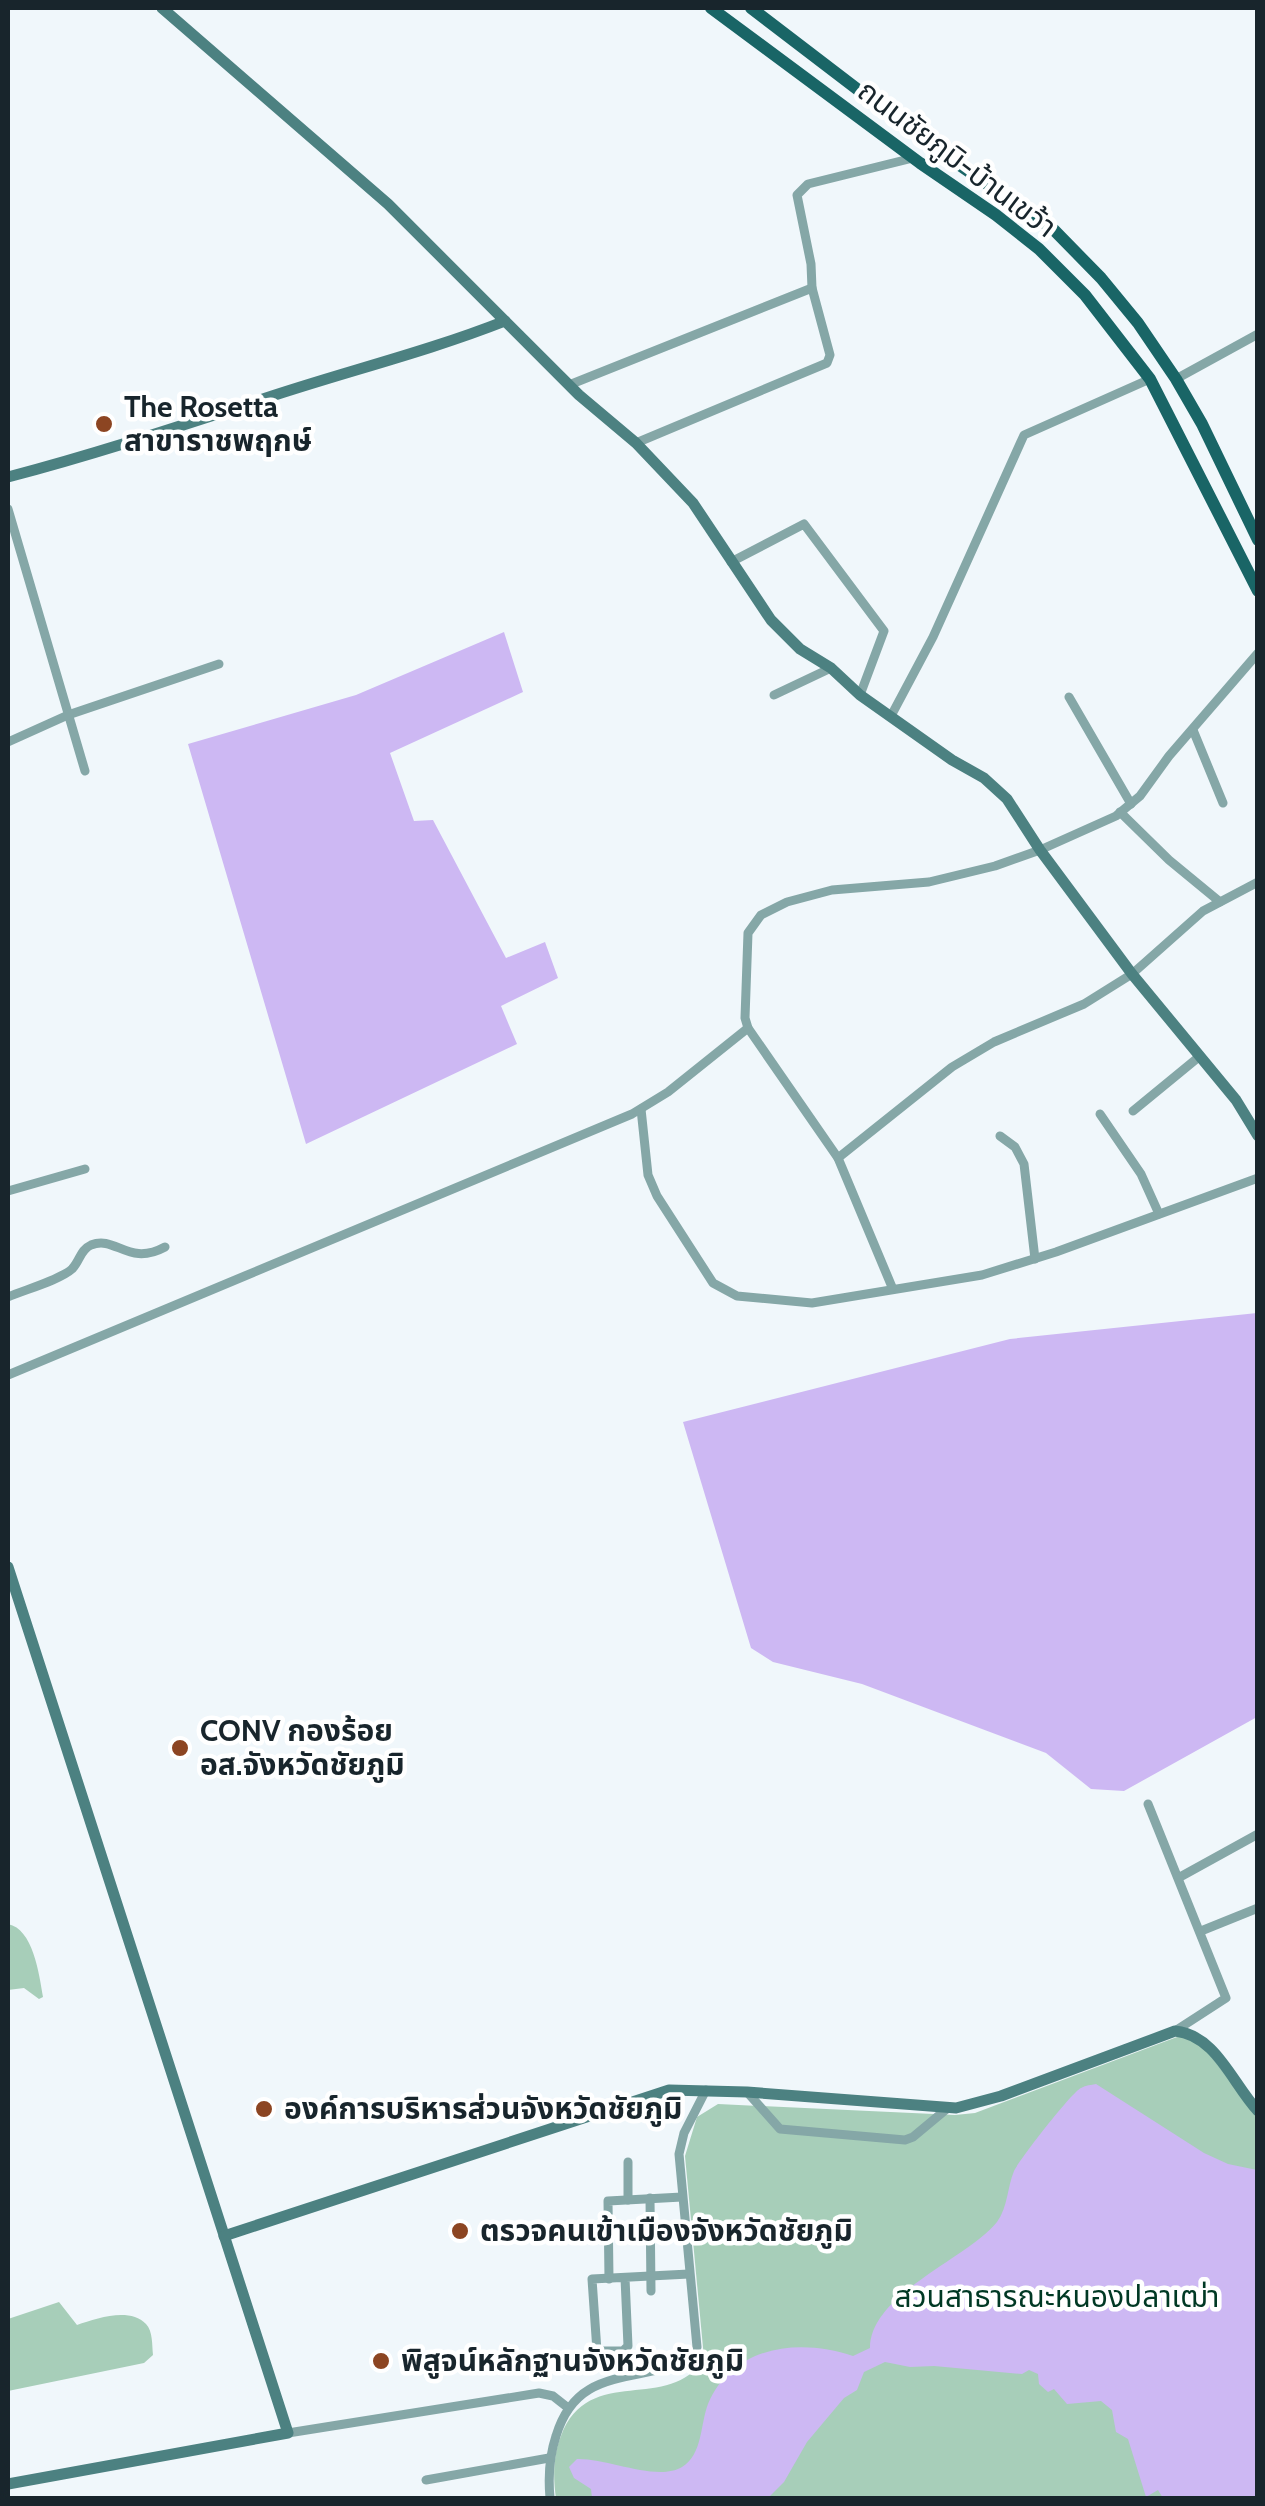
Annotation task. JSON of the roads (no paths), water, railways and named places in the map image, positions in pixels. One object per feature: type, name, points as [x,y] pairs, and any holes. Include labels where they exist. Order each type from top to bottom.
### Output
[{"type":"main road","name":"ถนนชัยภูมิ-บ้านเขว้า","points":[[710,8],[996,215],[1039,250],[1085,296],[1150,379],[1258,590]]},
{"type":"main road","name":"ถนนชัยภูมิ-บ้านเขว้า","points":[[751,8],[928,144],[1054,230],[1126,308],[1176,380],[1202,424],[1258,540]]},
{"type":"street","points":[[162,8],[388,204],[569,385],[636,443],[693,503],[771,620],[800,649],[952,760],[984,778],[1007,799],[1132,974],[1236,1100],[1258,1136]]},
{"type":"street","points":[[636,443],[827,363],[830,355],[812,288],[811,264],[797,201],[802,186],[913,158]]},
{"type":"street","points":[[569,385],[812,288]]},
{"type":"street","points":[[8,477],[200,422],[258,400],[453,342],[505,321]]},
{"type":"street","points":[[1176,380],[1258,334]]},
{"type":"street","points":[[891,716],[933,637],[1024,435],[1150,379]]},
{"type":"street","points":[[8,509],[84,771]]},
{"type":"street","points":[[730,562],[804,524],[884,631],[860,695]]},
{"type":"street","points":[[892,1287],[838,1158],[748,1028],[748,933],[761,915],[787,902],[832,890],[929,882],[996,866],[1120,812],[1258,654]]},
{"type":"street","points":[[8,742],[68,715],[219,664]]},
{"type":"street","points":[[774,696],[831,668]]},
{"type":"street","points":[[1069,697],[1130,804]]},
{"type":"street","points":[[1194,730],[1223,803]]},
{"type":"street","points":[[1120,812],[1168,860],[1220,902]]},
{"type":"street","points":[[838,1158],[952,1068],[994,1042],[1084,1004],[1132,974],[1203,912],[1258,882]]},
{"type":"street","points":[[8,1375],[641,1109],[748,1028]]},
{"type":"street","points":[[1134,1111],[1200,1056]]},
{"type":"street","points":[[641,1109],[648,1175],[657,1196],[713,1283],[737,1296],[812,1303],[982,1275],[1258,1178]]},
{"type":"street","points":[[1100,1114],[1141,1174],[1159,1214]]},
{"type":"street","points":[[1000,1136],[1015,1147],[1024,1164],[1035,1259]]},
{"type":"street","points":[[8,1191],[85,1169]]},
{"type":"street","points":[[8,1297],[70,1270],[91,1245],[106,1243],[133,1255],[149,1256],[165,1247]]},
{"type":"street","points":[[8,1566],[288,2433]]},
{"type":"street","points":[[224,2236],[669,2090],[948,2107],[978,2104],[1174,2031],[1226,1998],[1148,1804]]},
{"type":"street","points":[[1180,1877],[1258,1834]]},
{"type":"street","points":[[1200,1930],[1258,1908]]},
{"type":"street","points":[[1174,2031],[1190,2032],[1206,2042],[1258,2111]]},
{"type":"street","points":[[550,2498],[549,2458],[567,2407],[582,2392],[670,2368],[692,2358],[698,2337],[679,2154],[684,2133],[706,2090]]},
{"type":"street","points":[[747,2092],[780,2129],[905,2140],[913,2138],[948,2107]]},
{"type":"street","points":[[628,2162],[628,2200]]},
{"type":"street","points":[[609,2279],[608,2201],[682,2197]]},
{"type":"street","points":[[650,2198],[651,2291]]},
{"type":"street","points":[[624,2278],[628,2346],[623,2351],[600,2352],[595,2347],[592,2280],[651,2276],[689,2274]]},
{"type":"street","points":[[8,2484],[288,2433],[540,2393],[567,2407]]},
{"type":"street","points":[[426,2480],[549,2458]]},
{"type":"place","name":"The Rosetta สาขาราชพฤกษ์","points":[[104,424]]},
{"type":"place","name":"CONV กองร้อย อส.จังหวัดชัยภูมิ","points":[[180,1748]]},
{"type":"place","name":"องค์การบริหารส่วนจังหวัดชัยภูมิ","points":[[264,2109]]},
{"type":"place","name":"ตรวจคนเข้าเมืองจังหวัดชัยภูมิ","points":[[460,2231]]},
{"type":"place","name":"พิสูจน์หลักฐานจังหวัดชัยภูมิ","points":[[381,2361]]},
{"type":"park label","name":"สวนสาธารณะหนองปลาเฒ่า","points":[[1057,2297]]}]
